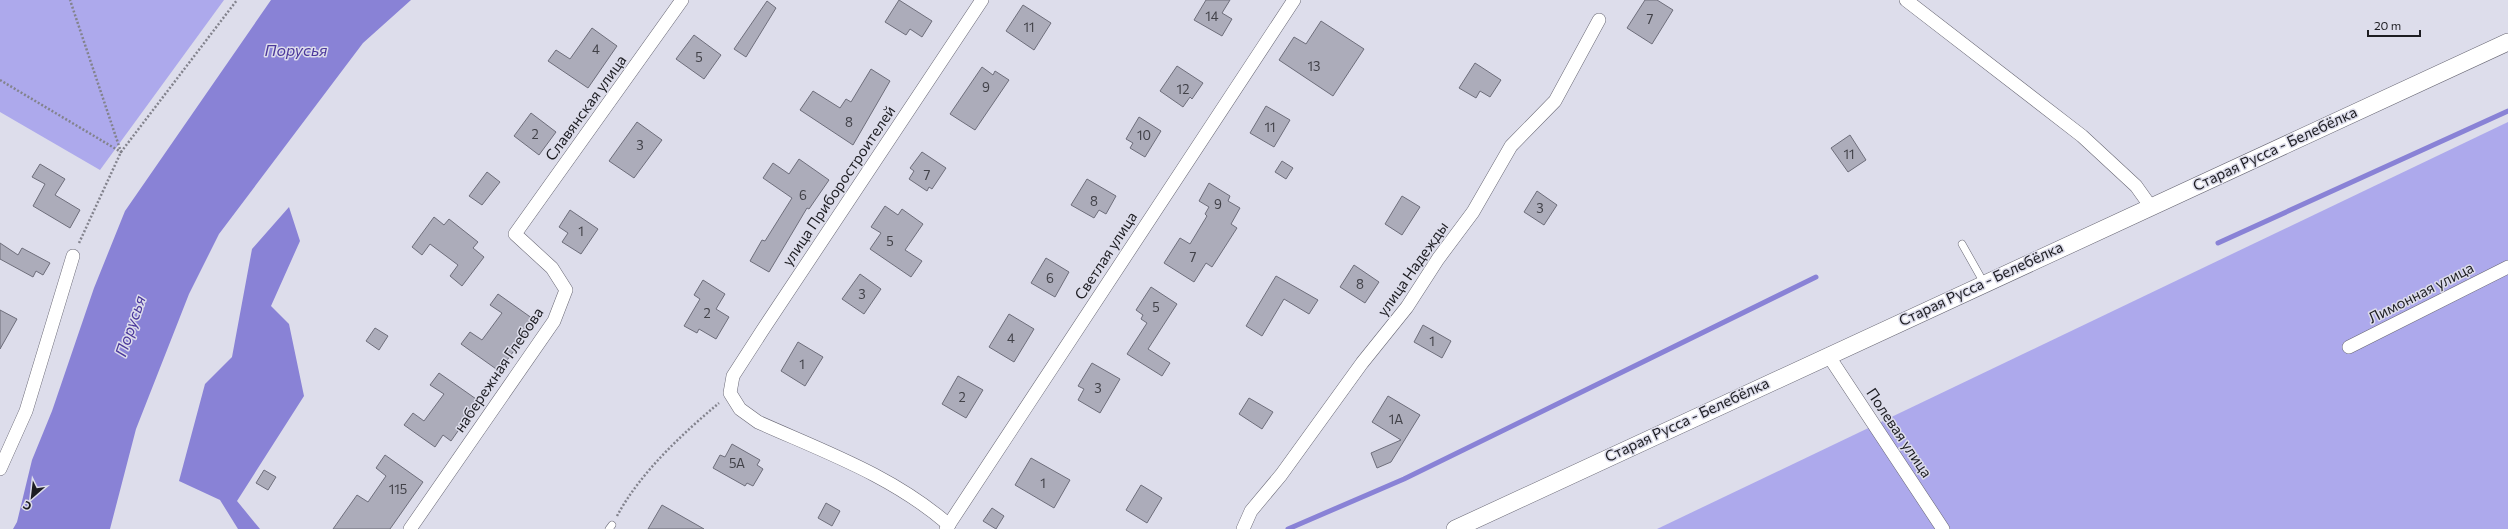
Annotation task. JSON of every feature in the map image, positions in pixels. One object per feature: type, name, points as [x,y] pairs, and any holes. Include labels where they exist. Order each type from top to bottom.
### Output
[{"type":"street","name":"Славянская улица","points":[[515,234],[682,0]]},
{"type":"street","name":"улица Приборостроителей","points":[[730,393],[734,376],[762,331],[982,0]]},
{"type":"street","name":"Светлая улица","points":[[948,527],[1294,0]]},
{"type":"street","points":[[1906,0],[2082,136],[2136,186],[2150,207]]},
{"type":"street","name":"улица Надежды","points":[[1243,529],[1251,511],[1281,475],[1362,363],[1408,307],[1438,259],[1473,212],[1511,146],[1555,101],[1599,20]]},
{"type":"street","name":"Старая Русса - Белебёлка","points":[[1455,529],[1828,355],[2508,42]]},
{"type":"street","name":"набережная Глебова","points":[[410,529],[554,321],[566,290],[552,268],[515,234]]},
{"type":"street","points":[[0,469],[26,411],[73,256]]},
{"type":"street","name":"Лимонная улица","points":[[2349,347],[2508,267]]},
{"type":"street","name":"Полевая улица","points":[[1828,355],[1943,529]]},
{"type":"street","points":[[730,393],[740,409],[758,422],[882,477],[923,502],[948,527]]},
{"type":"lane","points":[[1962,244],[1984,283]]},
{"type":"path","points":[[70,0],[121,152]]},
{"type":"path","points":[[73,256],[121,152],[237,0]]},
{"type":"path","points":[[0,80],[121,152]]},
{"type":"path","points":[[611,527],[626,499],[683,432],[730,393]]},
{"type":"shaded area","points":[[0,0],[224,0],[100,170],[0,112]]},
{"type":"shaded area","points":[[2508,122],[2508,529],[1657,529]]},
{"type":"water","name":"Порусья","points":[[271,0],[411,0],[363,43],[219,234],[189,294],[136,429],[110,529],[13,529],[17,522],[32,460],[52,411],[94,288],[125,211]]},
{"type":"water","points":[[289,207],[300,241],[271,306],[289,324],[304,396],[237,501],[260,529],[238,529],[220,500],[179,481],[205,384],[232,357],[252,249]]},
{"type":"building","points":[[899,0],[932,21],[922,37],[910,29],[906,35],[885,22]]},
{"type":"building","points":[[1206,0],[1230,0],[1222,13],[1232,19],[1222,36],[1194,20]]},
{"type":"building","points":[[1645,0],[1657,0],[1673,10],[1652,44],[1627,28]]},
{"type":"building","points":[[767,1],[776,8],[746,57],[734,49]]},
{"type":"building","points":[[1023,5],[1051,23],[1034,50],[1006,31]]},
{"type":"building","points":[[1321,21],[1364,49],[1333,96],[1279,60],[1294,37],[1306,44]]},
{"type":"building","points":[[592,28],[617,46],[588,88],[548,61],[556,50],[570,59]]},
{"type":"building","points":[[694,35],[721,55],[704,79],[676,59]]},
{"type":"building","points":[[1475,63],[1501,80],[1490,97],[1480,91],[1476,98],[1459,88]]},
{"type":"building","points":[[1177,66],[1203,83],[1192,99],[1190,97],[1183,107],[1160,91]]},
{"type":"building","points":[[982,67],[993,75],[995,71],[1009,80],[975,130],[950,114]]},
{"type":"building","points":[[871,69],[890,81],[853,145],[800,110],[813,91],[840,108],[846,99],[851,102]]},
{"type":"building","points":[[1266,106],[1290,120],[1274,147],[1250,133]]},
{"type":"building","points":[[531,113],[556,132],[539,155],[514,136]]},
{"type":"building","points":[[1139,117],[1161,131],[1145,157],[1130,148],[1133,143],[1126,139]]},
{"type":"building","points":[[637,122],[662,140],[634,178],[609,161]]},
{"type":"building","points":[[1850,135],[1866,160],[1848,172],[1831,148]]},
{"type":"building","points":[[922,152],[946,168],[932,189],[929,187],[927,191],[909,179],[914,171],[910,168]]},
{"type":"building","points":[[799,159],[829,180],[809,209],[807,208],[769,272],[750,261],[762,240],[765,241],[792,198],[763,178],[773,163],[789,174]]},
{"type":"building","points":[[1282,161],[1293,168],[1286,179],[1275,172]]},
{"type":"building","points":[[40,164],[65,179],[55,195],[80,210],[70,228],[33,206],[45,184],[32,177]]},
{"type":"building","points":[[487,172],[500,182],[482,205],[469,196]]},
{"type":"building","points":[[1087,179],[1116,196],[1106,214],[1099,210],[1094,218],[1071,205]]},
{"type":"building","points":[[1209,183],[1230,196],[1228,201],[1240,208],[1231,224],[1237,228],[1212,267],[1206,263],[1194,282],[1164,263],[1180,238],[1190,244],[1207,216],[1205,214],[1209,207],[1199,201]]},
{"type":"building","points":[[1537,191],[1557,205],[1544,225],[1524,212]]},
{"type":"building","points":[[1402,196],[1420,207],[1402,235],[1385,224]]},
{"type":"building","points":[[885,206],[898,215],[902,209],[923,224],[905,250],[922,261],[911,277],[870,249],[881,233],[871,227]]},
{"type":"building","points":[[570,210],[598,229],[581,254],[562,242],[568,233],[559,227]]},
{"type":"building","points":[[434,217],[444,225],[449,219],[478,242],[473,248],[484,257],[462,286],[450,276],[458,265],[430,244],[422,255],[412,247]]},
{"type":"building","points":[[0,243],[18,255],[22,248],[50,263],[43,275],[36,271],[33,277],[0,259]]},
{"type":"building","points":[[1046,258],[1069,272],[1055,297],[1031,283]]},
{"type":"building","points":[[1354,265],[1379,282],[1365,303],[1340,287]]},
{"type":"building","points":[[860,274],[881,289],[864,314],[842,299]]},
{"type":"building","points":[[1276,276],[1318,300],[1309,314],[1284,299],[1262,336],[1246,326]]},
{"type":"building","points":[[703,280],[725,294],[716,309],[729,317],[716,339],[699,329],[697,333],[684,326],[700,299],[694,295]]},
{"type":"building","points":[[1151,287],[1177,304],[1148,349],[1170,363],[1162,376],[1127,354],[1147,323],[1141,319],[1143,315],[1136,310]]},
{"type":"building","points":[[498,294],[536,321],[499,371],[461,344],[470,332],[482,340],[502,313],[490,305]]},
{"type":"building","points":[[0,310],[17,319],[0,349]]},
{"type":"building","points":[[1009,314],[1034,329],[1014,362],[989,347]]},
{"type":"building","points":[[1423,325],[1451,341],[1442,358],[1414,342]]},
{"type":"building","points":[[375,328],[388,336],[379,350],[366,341]]},
{"type":"building","points":[[798,342],[823,357],[805,386],[781,371]]},
{"type":"building","points":[[1092,363],[1120,379],[1100,413],[1078,400],[1084,389],[1078,386]]},
{"type":"building","points":[[439,373],[479,401],[451,441],[443,435],[435,447],[404,425],[413,413],[424,421],[444,394],[430,385]]},
{"type":"building","points":[[958,376],[983,390],[966,418],[942,404]]},
{"type":"building","points":[[1388,396],[1420,415],[1391,462],[1377,468],[1371,453],[1401,440],[1372,422]]},
{"type":"building","points":[[1249,398],[1273,412],[1262,429],[1239,414]]},
{"type":"building","points":[[732,444],[760,460],[757,465],[763,469],[753,486],[747,483],[745,486],[713,468],[720,455],[725,457]]},
{"type":"building","points":[[385,455],[423,482],[390,529],[333,529],[357,495],[368,502],[386,476],[376,468]]},
{"type":"building","points":[[1031,458],[1070,480],[1054,508],[1015,485]]},
{"type":"building","points":[[264,470],[276,477],[268,490],[256,483]]},
{"type":"building","points":[[1141,485],[1162,498],[1147,523],[1126,510]]},
{"type":"building","points":[[826,503],[840,511],[832,526],[818,518]]},
{"type":"building","points":[[662,505],[704,529],[648,529]]},
{"type":"building","points":[[992,508],[1004,516],[996,529],[983,521]]},
{"type":"waterway","points":[[2218,243],[2508,111]]},
{"type":"waterway","points":[[1288,529],[1404,479],[1816,277]]}]
